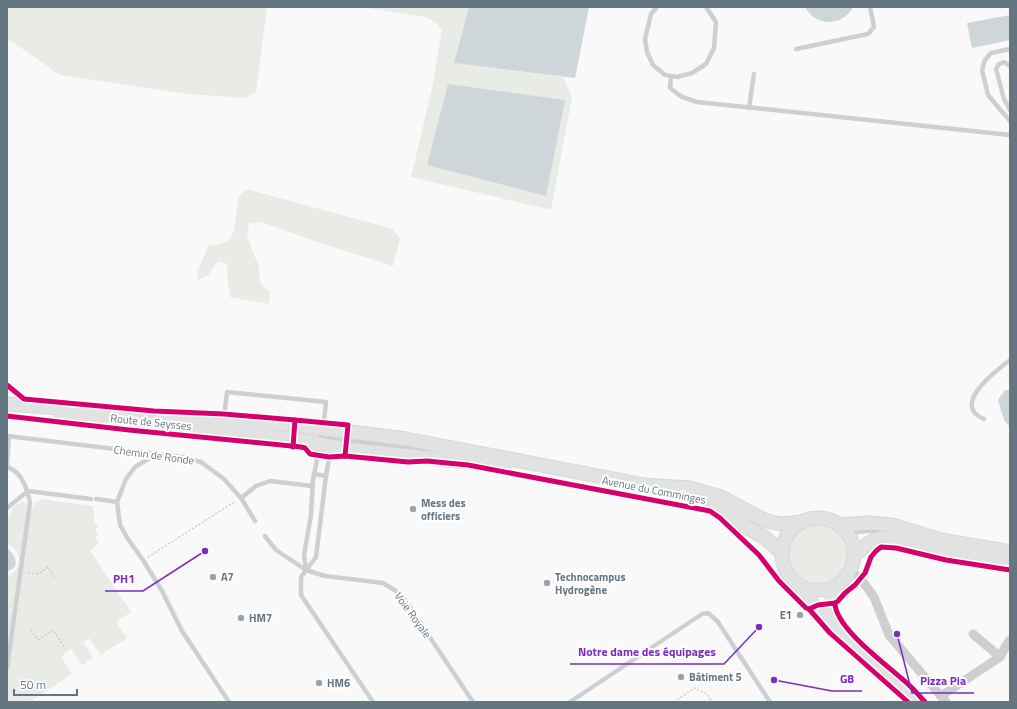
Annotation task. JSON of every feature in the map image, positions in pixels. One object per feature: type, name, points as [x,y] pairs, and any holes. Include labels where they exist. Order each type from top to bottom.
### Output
[{"type":"main road","name":"Route de Seysses","points":[[7,404],[294,425],[324,439],[347,441]]},
{"type":"main road","name":"Route de Seysses","points":[[7,412],[293,439],[347,441]]},
{"type":"main road","name":"Avenue du Comminges","points":[[347,441],[406,439],[644,485],[690,488],[721,497],[766,521],[782,524],[801,522]]},
{"type":"main road","name":"Avenue du Comminges","points":[[347,441],[518,467],[639,491],[690,495],[709,502],[726,511],[748,528],[765,538],[781,552]]},
{"type":"main road","points":[[799,586],[814,591],[829,589],[842,582],[850,571],[854,556],[853,545],[842,528],[832,521],[816,518],[796,525],[787,534],[784,540],[781,552],[782,563],[787,574],[799,586],[838,635],[864,659],[901,686]]},
{"type":"main road","points":[[842,528],[870,523],[892,525],[941,540],[1010,552]]},
{"type":"main road","points":[[854,556],[870,542],[883,538],[914,543],[962,556],[1007,562]]},
{"type":"main road","points":[[836,586],[831,604],[836,618],[844,630],[863,650],[890,673],[916,702]]},
{"type":"street","points":[[850,571],[860,578],[874,597],[889,635],[944,699],[1000,657],[1010,640]]},
{"type":"street","points":[[973,634],[1000,657]]},
{"type":"lane","points":[[657,7],[651,14],[645,39],[647,52],[653,65],[665,75],[676,77],[692,73],[706,64],[714,48],[716,22],[706,7]]},
{"type":"lane","points":[[710,7],[710,13]]},
{"type":"lane","points":[[796,49],[868,34],[874,27],[870,7]]},
{"type":"lane","points":[[1010,49],[991,53],[985,60],[982,70],[988,95],[1010,121]]},
{"type":"lane","points":[[1010,66],[1004,62],[999,64],[996,69],[1004,99],[1010,110]]},
{"type":"lane","points":[[749,108],[754,74]]},
{"type":"lane","points":[[671,76],[670,88],[682,97],[697,102],[1010,135]]},
{"type":"lane","points":[[984,419],[974,413],[971,406],[974,395],[988,379],[1010,360]]},
{"type":"lane","points":[[223,420],[227,392],[326,402],[324,439],[326,476],[322,516],[316,557],[301,577],[301,595],[373,702]]},
{"type":"lane","points":[[7,668],[30,503],[28,491],[15,470],[9,468],[7,465],[8,436]]},
{"type":"lane","name":"Chemin de Ronde","points":[[8,436],[182,457],[201,462],[224,479],[241,498],[255,521]]},
{"type":"lane","points":[[306,570],[304,555],[310,516],[312,486],[324,439]]},
{"type":"lane","points":[[347,441],[444,451],[510,466]]},
{"type":"lane","points":[[156,454],[135,467],[126,479],[117,502],[120,525],[169,604],[182,631],[229,702]]},
{"type":"lane","points":[[314,474],[326,476]]},
{"type":"lane","points":[[241,498],[256,486],[270,480],[312,486]]},
{"type":"lane","points":[[7,508],[28,491],[117,502]]},
{"type":"lane","points":[[842,528],[855,532],[879,530],[896,534],[914,543]]},
{"type":"lane","name":"Voie Royale","points":[[265,536],[276,550],[306,570],[325,576],[383,584],[396,591],[405,600],[473,702]]},
{"type":"lane","points":[[570,702],[702,614],[708,613],[718,622],[770,702]]},
{"type":"path","points":[[143,560],[241,498]]},
{"type":"path","points":[[21,572],[38,574],[48,567],[54,577]]},
{"type":"path","points":[[31,630],[38,640],[53,630],[66,649]]},
{"type":"path","points":[[674,702],[694,688],[707,694],[712,702]]},
{"type":"shaded area","points":[[7,7],[267,7],[256,92],[246,98],[188,94],[60,75],[7,38]]},
{"type":"shaded area","points":[[361,7],[469,7],[454,63],[563,77],[572,97],[551,210],[411,177],[433,84],[442,30],[435,22],[425,17]]},
{"type":"shaded area","points":[[469,7],[589,7],[575,78],[454,63]]},
{"type":"shaded area","points":[[805,7],[853,7],[848,14],[842,18],[829,22],[816,18],[810,14]]},
{"type":"shaded area","points":[[1010,15],[1010,40],[972,48],[967,23]]},
{"type":"shaded area","points":[[448,84],[565,100],[546,196],[427,165]]},
{"type":"shaded area","points":[[247,189],[393,229],[400,239],[393,266],[317,242],[261,222],[249,223],[247,237],[259,267],[260,283],[270,292],[269,304],[230,297],[227,264],[218,261],[208,275],[198,280],[197,272],[209,245],[220,244],[231,239],[239,196]]},
{"type":"shaded area","points":[[1005,390],[1010,390],[1010,427],[1004,420],[998,400]]},
{"type":"shaded area","points":[[40,499],[93,506],[95,523],[98,527],[95,529],[99,535],[95,537],[99,543],[90,551],[131,612],[116,622],[127,638],[101,655],[89,638],[83,642],[93,658],[86,660],[87,662],[82,665],[71,649],[61,657],[72,674],[30,702],[7,702],[7,681],[30,516],[34,503]]},
{"type":"shaded area","points":[[23,501],[27,504],[27,511],[7,651],[7,576],[13,573],[16,569],[19,564],[19,557],[16,550],[7,544],[7,518],[10,516],[13,507]]},
{"type":"shaded area","points":[[818,524],[829,526],[842,537],[845,542],[847,553],[845,564],[834,577],[829,580],[818,582],[807,580],[794,569],[791,564],[789,553],[791,542],[802,529],[807,526]]},
{"type":"shaded area","points":[[7,549],[14,556],[16,564],[14,568],[7,572]]},
{"type":"cycle path","points":[[7,385],[24,399],[154,411],[224,414],[295,420],[293,447]]},
{"type":"cycle path","points":[[7,416],[301,447],[305,448],[310,454],[329,457],[345,456],[408,462],[427,461],[468,465],[710,511],[720,518],[759,555],[779,581],[806,608],[809,609],[830,633],[908,702]]},
{"type":"cycle path","points":[[295,420],[348,425],[345,456]]},
{"type":"cycle path","points":[[809,609],[818,605],[835,603],[838,601],[865,573],[871,557],[881,547],[896,548],[946,560],[1010,570]]},
{"type":"cycle path","points":[[835,603],[837,612],[851,633],[908,684],[925,702]]},
{"type":"place","name":"Mess des officiers","points":[[413,509]]},
{"type":"place","name":"PH1","points":[[205,551]]},
{"type":"place","name":"A7","points":[[213,577]]},
{"type":"place","name":"Technocampus Hydrogène","points":[[547,583]]},
{"type":"place","name":"E1","points":[[800,615]]},
{"type":"place","name":"HM7","points":[[241,618]]},
{"type":"place","name":"Notre dame des équipages","points":[[759,627]]},
{"type":"place","name":"Pizza Pia","points":[[897,634]]},
{"type":"place","name":"Bâtiment 5","points":[[681,677]]},
{"type":"place","name":"G8","points":[[774,680]]},
{"type":"place","name":"HM6","points":[[319,683]]}]
